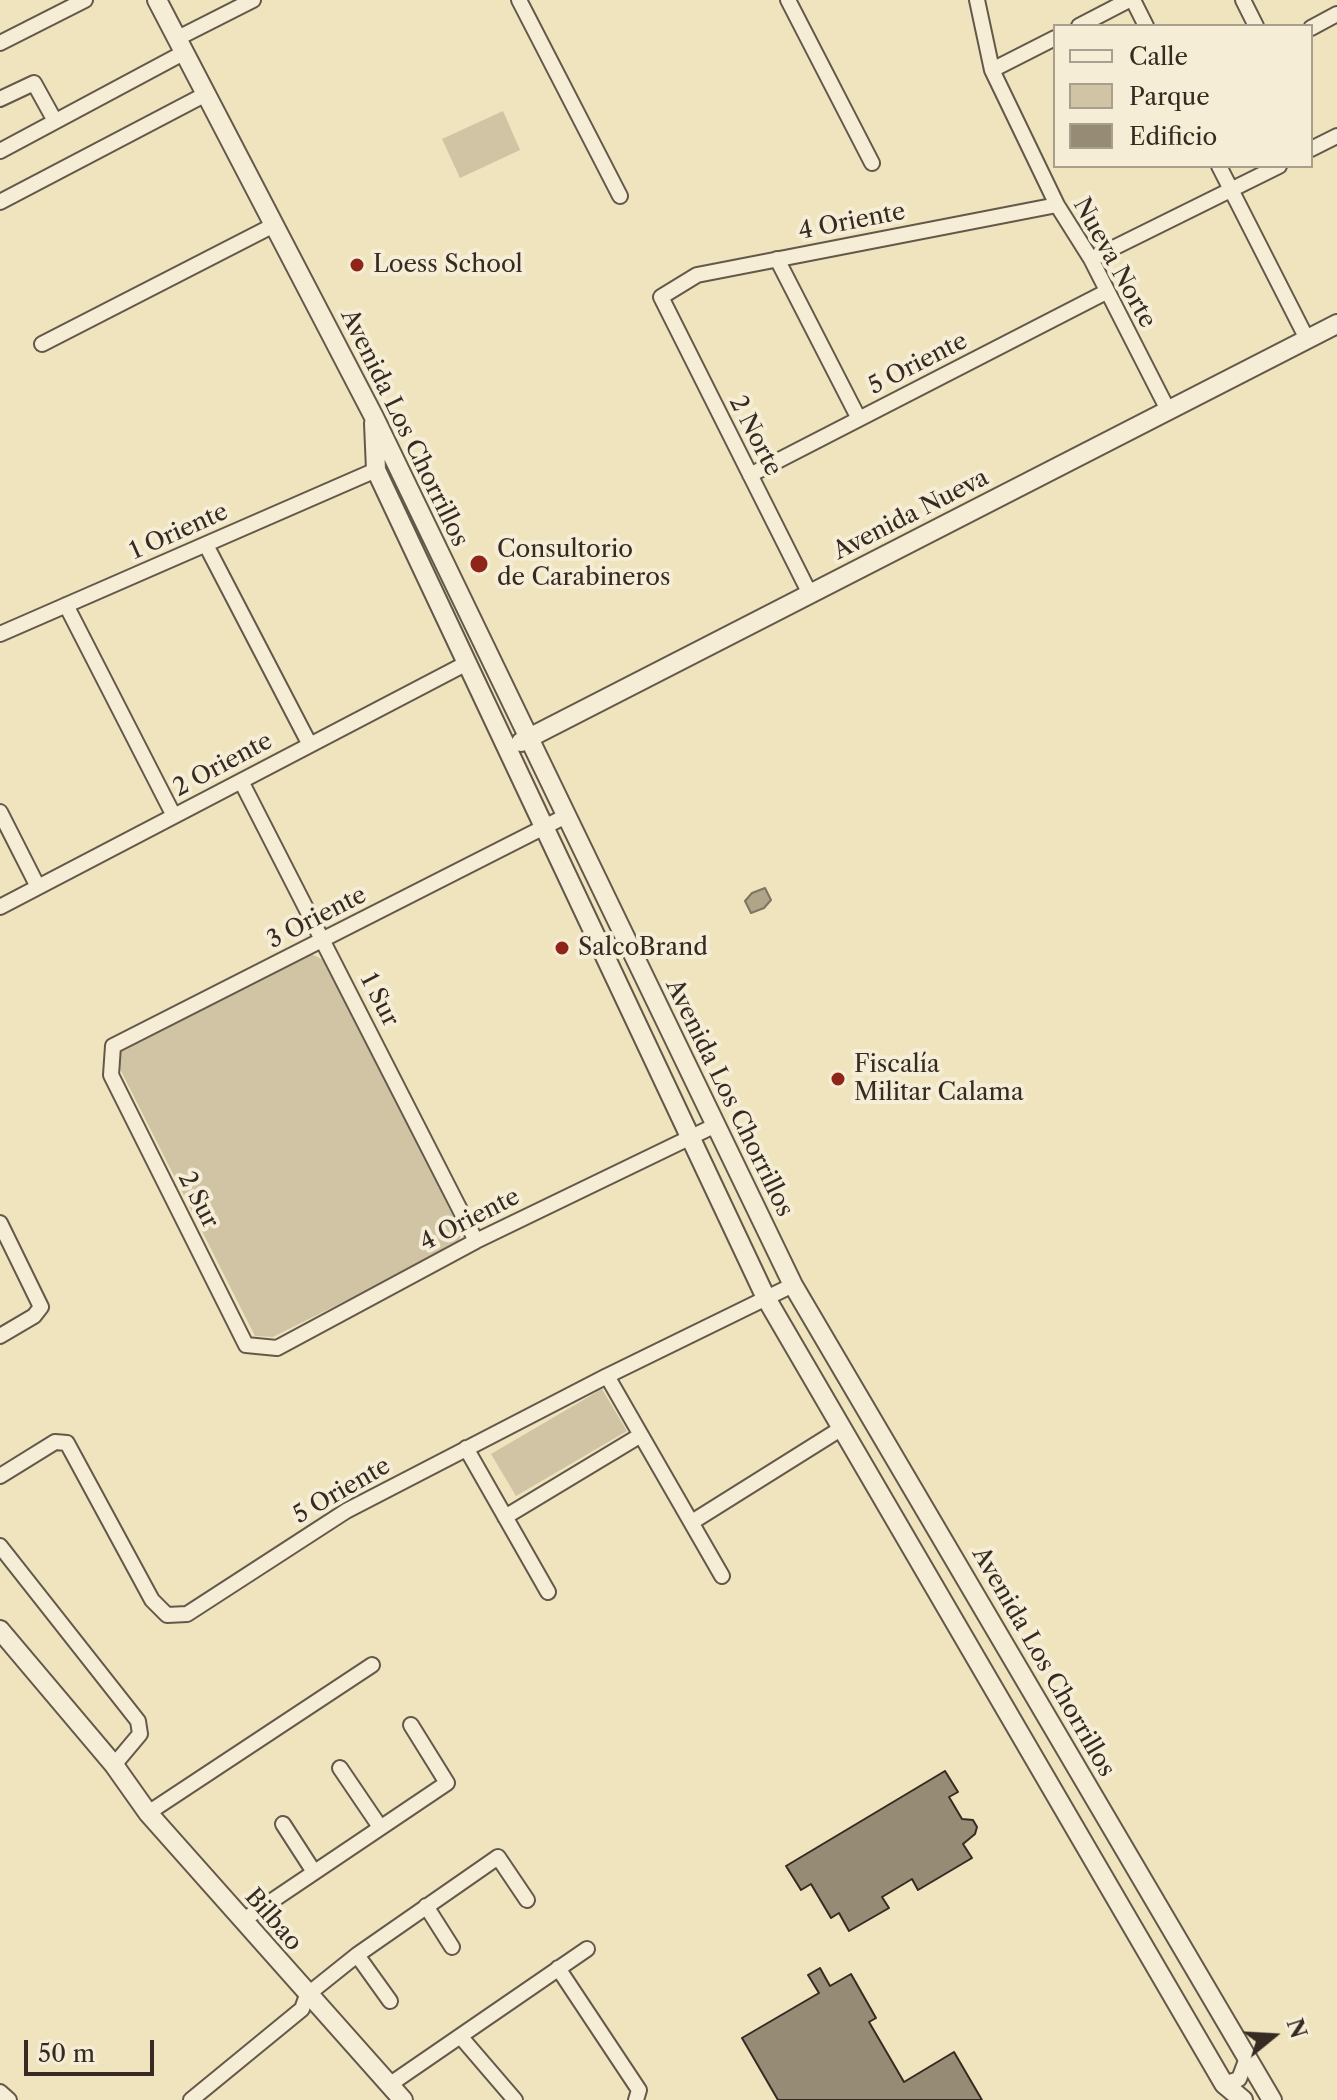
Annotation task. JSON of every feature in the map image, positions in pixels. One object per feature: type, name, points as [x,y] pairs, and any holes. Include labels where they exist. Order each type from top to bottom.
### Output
[{"type":"street","points":[[0,43],[85,0]]},
{"type":"street","name":"Avenida Los Chorrillos","points":[[157,0],[374,417],[793,1285],[1272,2100]]},
{"type":"street","points":[[0,151],[55,121],[253,0]]},
{"type":"street","points":[[519,0],[620,196]]},
{"type":"street","points":[[788,0],[872,163]]},
{"type":"street","name":"Nueva Norte","points":[[977,0],[992,70],[1057,205],[1091,259],[1168,410]]},
{"type":"street","points":[[1083,24],[1131,0],[1145,24]]},
{"type":"street","points":[[1243,0],[1255,24]]},
{"type":"street","points":[[1313,27],[1337,14]]},
{"type":"street","points":[[992,70],[1053,39]]},
{"type":"street","points":[[0,99],[34,83],[55,121]]},
{"type":"street","points":[[0,202],[206,94]]},
{"type":"street","points":[[1313,148],[1337,136]]},
{"type":"street","points":[[1220,168],[1307,339]]},
{"type":"street","points":[[1091,259],[1275,168]]},
{"type":"street","name":"4 Oriente","points":[[661,297],[697,275],[1057,205]]},
{"type":"street","points":[[42,344],[274,225]]},
{"type":"street","points":[[777,259],[859,419]]},
{"type":"street","name":"5 Oriente","points":[[750,475],[1106,292]]},
{"type":"street","name":"2 Norte","points":[[661,297],[810,594]]},
{"type":"street","name":"Avenida Nueva","points":[[508,749],[1337,324]]},
{"type":"street","points":[[374,417],[376,470]]},
{"type":"street","name":"Avenida Los Chorrillos","points":[[376,470],[766,1298],[1235,2095]]},
{"type":"street","name":"1 Oriente","points":[[0,634],[376,470]]},
{"type":"street","points":[[206,545],[310,745]]},
{"type":"street","points":[[66,605],[174,816]]},
{"type":"street","name":"2 Oriente","points":[[0,907],[467,663]]},
{"type":"street","name":"1 Sur","points":[[241,781],[476,1241]]},
{"type":"street","points":[[0,812],[38,887]]},
{"type":"street","name":"3 Oriente","points":[[111,1075],[113,1046],[566,816]]},
{"type":"street","points":[[608,962],[631,951]]},
{"type":"street","name":"2 Sur","points":[[111,1075],[246,1345]]},
{"type":"street","name":"4 Oriente","points":[[246,1345],[277,1348],[476,1241],[716,1125]]},
{"type":"street","points":[[0,1223],[5,1243],[38,1296],[41,1307],[34,1316],[0,1336]]},
{"type":"street","name":"5 Oriente","points":[[0,1476],[55,1442],[67,1443],[152,1600],[167,1615],[176,1617],[187,1614],[346,1511],[607,1376],[793,1285]]},
{"type":"street","points":[[607,1376],[722,1576]]},
{"type":"street","points":[[692,1522],[842,1428]]},
{"type":"street","points":[[505,1517],[641,1435]]},
{"type":"street","points":[[466,1448],[548,1592]]},
{"type":"street","points":[[0,1546],[138,1721],[140,1734],[114,1765]]},
{"type":"street","name":"Bilbao","points":[[0,1630],[114,1765],[148,1813],[403,2100]]},
{"type":"street","points":[[148,1813],[372,1665]]},
{"type":"street","points":[[242,1921],[447,1783],[411,1725]]},
{"type":"street","points":[[340,1768],[380,1827]]},
{"type":"street","points":[[283,1824],[314,1872]]},
{"type":"street","points":[[191,2100],[302,2009],[307,1995],[357,1955],[498,1857],[527,1900]]},
{"type":"street","points":[[426,1906],[452,1947]]},
{"type":"street","points":[[389,2085],[587,1949]]},
{"type":"street","points":[[357,1955],[390,2001]]},
{"type":"street","points":[[558,1968],[639,2090],[636,2100]]},
{"type":"street","points":[[460,2036],[515,2100]]},
{"type":"street","points":[[1235,2095],[1247,2058]]},
{"type":"street","points":[[0,2092],[9,2100]]},
{"type":"green space","points":[[503,111],[520,150],[460,178],[442,139]]},
{"type":"green space","points":[[311,954],[324,960],[462,1233],[457,1245],[273,1337],[255,1336],[120,1069],[119,1053]]},
{"type":"green space","points":[[602,1389],[627,1431],[516,1496],[491,1454]]},
{"type":"shaded area","points":[[765,888],[771,900],[764,908],[751,913],[745,901],[752,893]]},
{"type":"building","points":[[945,1771],[958,1792],[949,1797],[962,1819],[973,1820],[977,1827],[975,1834],[963,1844],[972,1858],[918,1890],[912,1879],[882,1897],[889,1908],[849,1931],[839,1913],[831,1918],[811,1884],[801,1890],[786,1866]]},
{"type":"building","points":[[820,1968],[830,1986],[851,1974],[876,2018],[869,2022],[904,2082],[954,2052],[982,2100],[778,2100],[742,2038],[819,1993],[808,1975]]},
{"type":"place","name":"Loess School","points":[[357,265]]},
{"type":"place","name":"Consultorio de Carabineros","points":[[479,564]]},
{"type":"place","name":"SalcoBrand","points":[[562,948]]},
{"type":"place","name":"Fiscalía Militar Calama","points":[[838,1079]]}]
